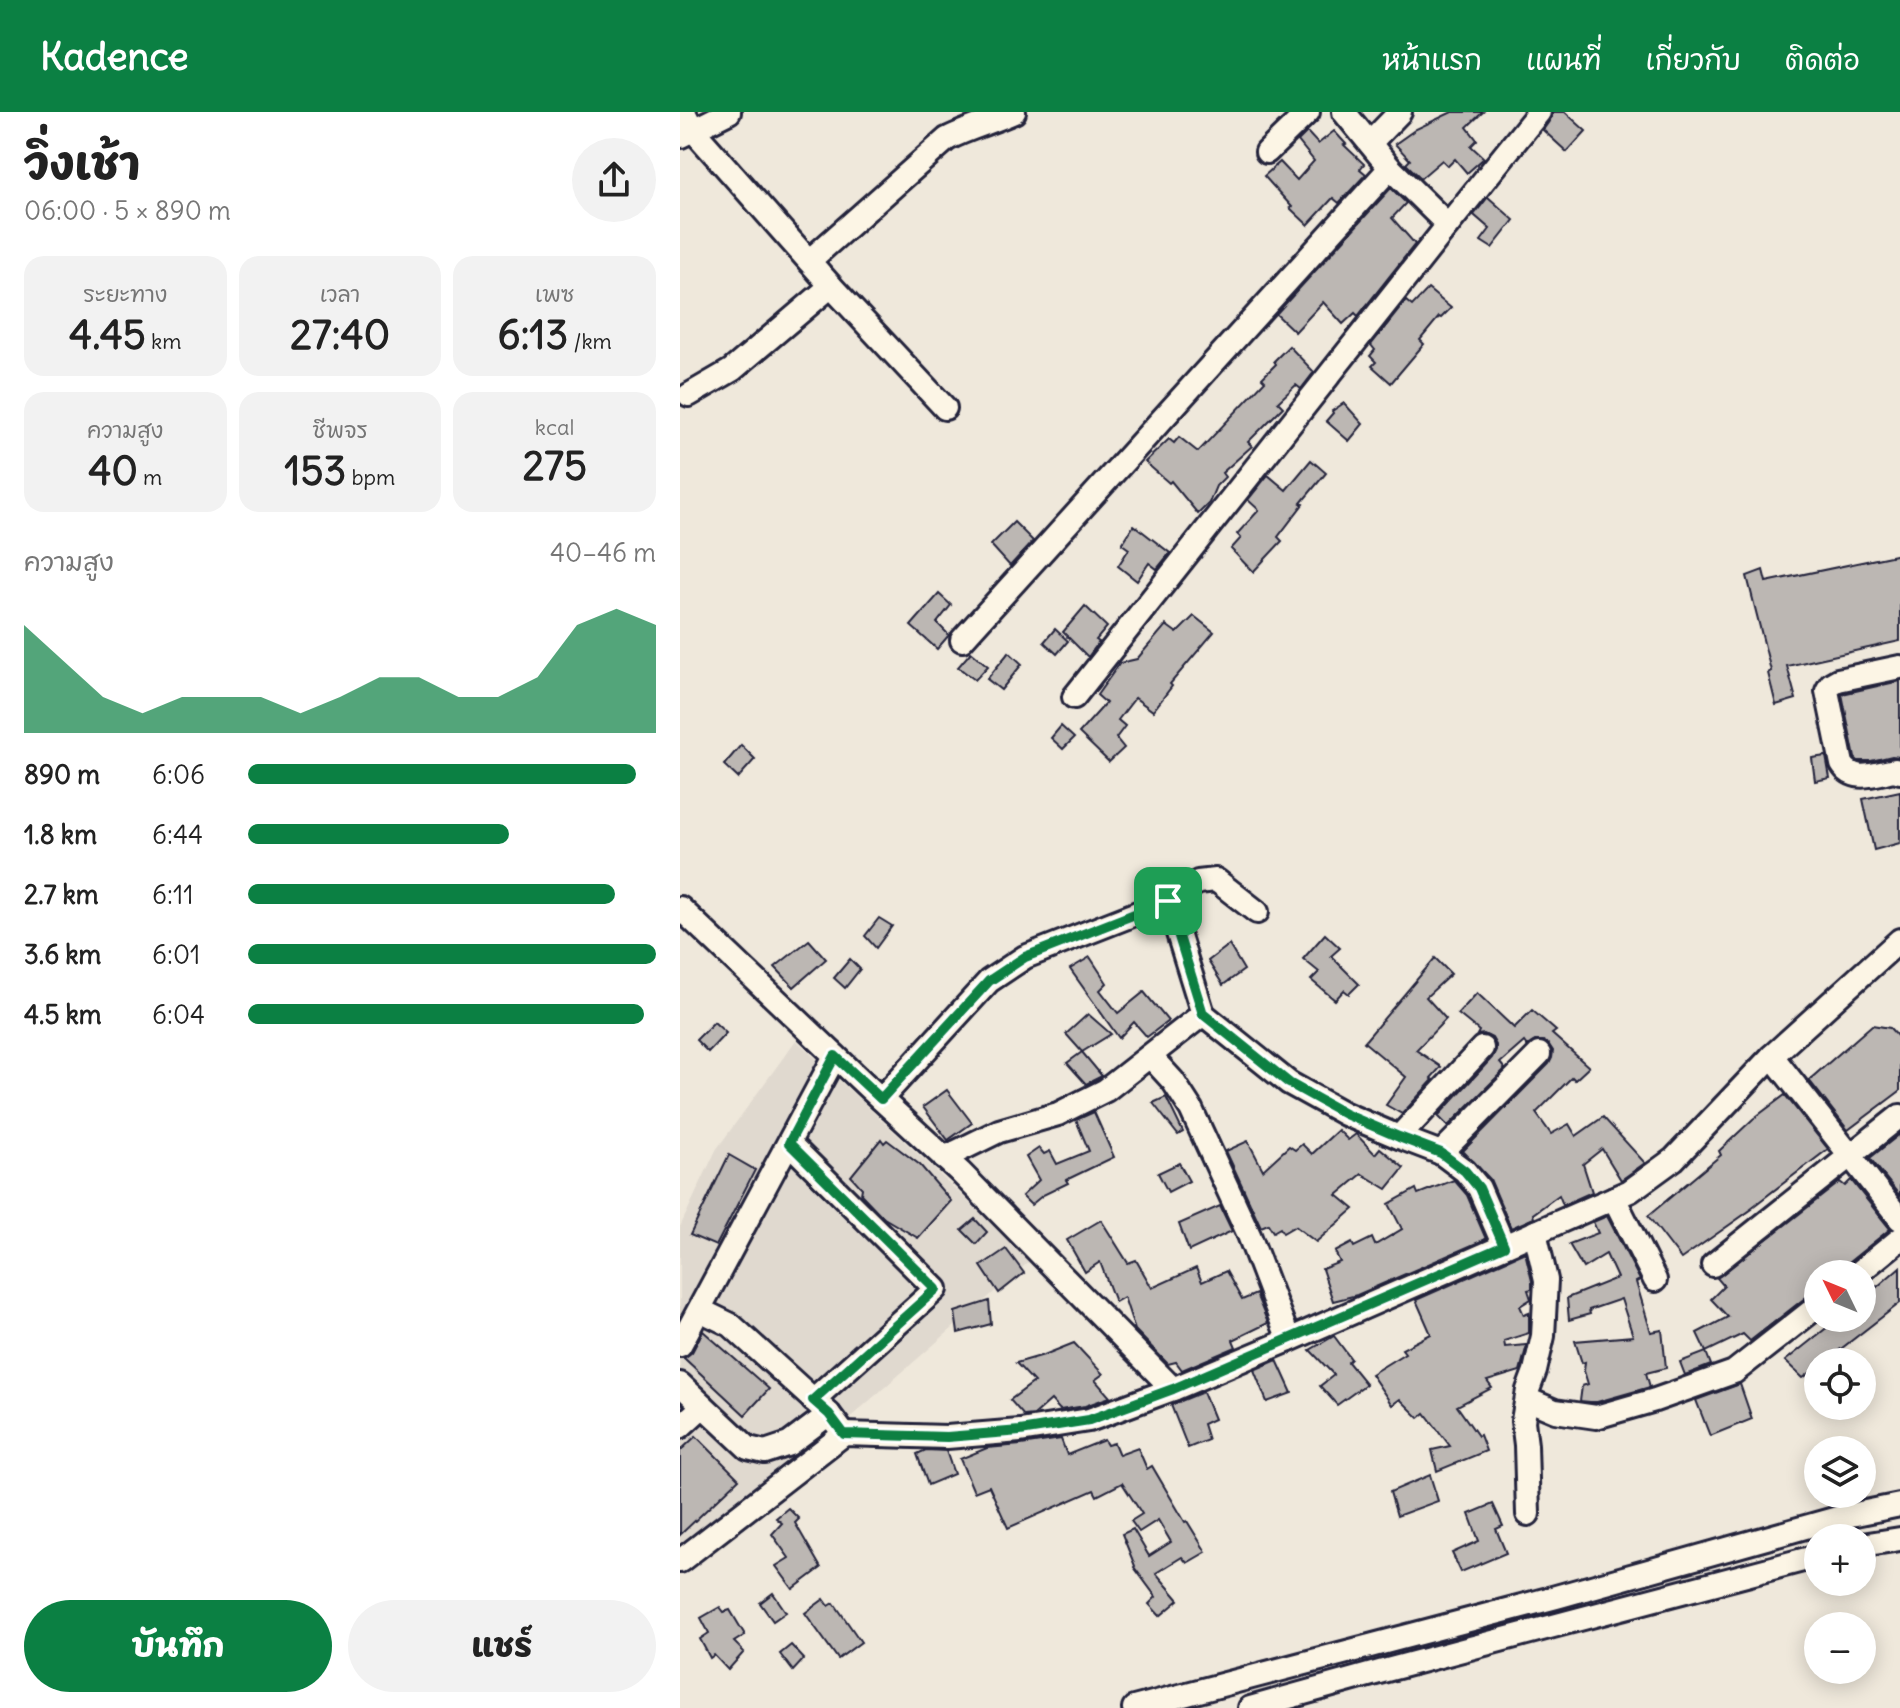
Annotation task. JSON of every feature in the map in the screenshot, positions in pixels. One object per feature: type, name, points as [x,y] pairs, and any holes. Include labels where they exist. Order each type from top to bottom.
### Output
[{"type":"street","points":[[729,112],[686,126],[945,408]]},
{"type":"street","points":[[809,261],[947,139],[1014,112]]},
{"type":"street","points":[[1267,152],[1308,112]]},
{"type":"street","points":[[1344,112],[1390,168],[1448,225]]},
{"type":"street","points":[[1370,143],[1400,112]]},
{"type":"street","points":[[1074,697],[1539,112]]},
{"type":"street","points":[[962,640],[1390,168]]},
{"type":"street","points":[[689,395],[732,370],[831,286]]},
{"type":"street","points":[[1900,667],[1838,680],[1827,691],[1842,764],[1846,770],[1860,776],[1895,770],[1900,772]]},
{"type":"street","points":[[881,1099],[989,981],[1025,957],[1168,901],[1198,882],[1216,880],[1257,912]]},
{"type":"street","points":[[1168,901],[1203,1014],[1289,1083],[1345,1114],[1441,1153],[1465,1171],[1479,1188],[1504,1246]]},
{"type":"street","points":[[680,908],[944,1158],[1173,1389]]},
{"type":"street","points":[[680,1561],[844,1434],[947,1437],[1089,1420],[1173,1389],[1289,1340],[1630,1191],[1674,1159],[1772,1056],[1900,940]]},
{"type":"street","points":[[944,1158],[999,1131],[1058,1114],[1106,1090],[1203,1014]]},
{"type":"street","points":[[1399,1137],[1482,1048]]},
{"type":"street","points":[[1441,1153],[1539,1054]]},
{"type":"street","points":[[680,1345],[835,1056]]},
{"type":"street","points":[[1150,1056],[1173,1081],[1191,1109],[1249,1235],[1289,1340]]},
{"type":"street","points":[[1772,1056],[1900,1219]]},
{"type":"street","points":[[1713,1265],[1900,1116]]},
{"type":"street","points":[[680,1384],[748,1448],[765,1452],[789,1444],[936,1289],[789,1143]]},
{"type":"street","points":[[1614,1198],[1655,1280]]},
{"type":"street","points":[[1528,1514],[1523,1421],[1543,1336],[1546,1280],[1535,1232]]},
{"type":"street","points":[[1874,1260],[1900,1239]]},
{"type":"street","points":[[700,1310],[731,1325],[821,1407],[844,1434]]},
{"type":"street","points":[[1527,1399],[1555,1411],[1596,1417],[1655,1400],[1734,1372],[1804,1317]]},
{"type":"street","points":[[680,1427],[703,1406]]},
{"type":"street","points":[[1134,1708],[1556,1597],[1841,1517],[1900,1505]]},
{"type":"street","points":[[1876,1543],[1900,1539]]},
{"type":"street","points":[[1250,1708],[1804,1560]]},
{"type":"shaded area","points":[[796,1040],[1031,1260],[846,1421],[680,1551],[680,1227],[716,1150]]},
{"type":"building","points":[[1452,112],[1483,112],[1467,127],[1477,140],[1471,146],[1484,158],[1467,173],[1455,159],[1448,166],[1442,160],[1421,178],[1406,164],[1410,160],[1395,144],[1416,129]]},
{"type":"building","points":[[1553,112],[1565,112],[1586,131],[1567,152],[1543,130]]},
{"type":"building","points":[[1334,131],[1364,164],[1360,169],[1366,174],[1339,203],[1333,198],[1308,225],[1264,176],[1280,162],[1297,180],[1314,161],[1298,141],[1307,132],[1318,144]]},
{"type":"building","points":[[1391,188],[1406,203],[1392,218],[1415,244],[1358,316],[1355,313],[1343,324],[1323,302],[1295,332],[1276,314]]},
{"type":"building","points":[[1488,197],[1514,220],[1492,248],[1481,241],[1490,229],[1474,215]]},
{"type":"building","points":[[1428,289],[1451,308],[1420,340],[1424,344],[1391,383],[1372,366],[1376,362],[1370,356],[1375,350],[1371,345],[1406,301],[1412,306]]},
{"type":"building","points":[[1289,346],[1314,372],[1301,389],[1296,385],[1278,402],[1283,407],[1248,442],[1252,446],[1222,473],[1225,477],[1216,486],[1209,503],[1198,514],[1171,481],[1169,483],[1145,462],[1169,439],[1174,443],[1179,437],[1198,452],[1265,381],[1262,378]]},
{"type":"building","points":[[1344,403],[1363,424],[1349,441],[1326,421],[1332,411]]},
{"type":"building","points":[[1311,460],[1326,473],[1278,537],[1282,541],[1253,572],[1231,549],[1241,538],[1237,534],[1259,510],[1248,500],[1268,475],[1286,490]]},
{"type":"building","points":[[1014,522],[1033,541],[1010,566],[991,545]]},
{"type":"building","points":[[1134,525],[1170,553],[1157,569],[1149,563],[1137,581],[1118,566],[1129,549],[1122,544]]},
{"type":"building","points":[[1900,554],[1900,641],[1787,666],[1796,699],[1776,705],[1768,673],[1771,671],[1747,576],[1763,570],[1766,582]]},
{"type":"building","points":[[939,594],[951,605],[937,623],[949,635],[937,649],[911,626]]},
{"type":"building","points":[[1085,606],[1107,627],[1088,657],[1063,632]]},
{"type":"building","points":[[1194,616],[1214,632],[1170,684],[1172,686],[1153,711],[1135,698],[1118,720],[1125,726],[1116,738],[1124,748],[1109,762],[1079,733],[1106,703],[1097,695],[1120,663],[1137,659],[1166,625],[1177,633]]},
{"type":"building","points":[[1055,629],[1068,641],[1057,654],[1044,642]]},
{"type":"building","points":[[971,652],[988,666],[975,680],[958,667]]},
{"type":"building","points":[[1009,652],[1022,664],[1001,690],[987,679]]},
{"type":"building","points":[[1900,681],[1900,757],[1858,761],[1842,694]]},
{"type":"building","points":[[1061,726],[1074,738],[1063,749],[1051,738]]},
{"type":"building","points":[[741,745],[755,759],[738,778],[724,765]]},
{"type":"building","points":[[1826,756],[1830,778],[1815,781],[1812,758]]},
{"type":"building","points":[[1900,791],[1900,843],[1874,850],[1863,799]]},
{"type":"building","points":[[879,918],[892,926],[876,948],[865,936]]},
{"type":"building","points":[[1325,934],[1340,948],[1331,956],[1359,984],[1349,994],[1344,990],[1335,1000],[1311,980],[1319,972],[1303,959]]},
{"type":"building","points":[[809,940],[826,959],[794,987],[775,967]]},
{"type":"building","points":[[1229,945],[1244,970],[1223,985],[1208,961]]},
{"type":"building","points":[[1090,957],[1107,983],[1100,990],[1118,1013],[1144,992],[1168,1021],[1147,1037],[1134,1022],[1119,1038],[1070,969]]},
{"type":"building","points":[[1435,958],[1451,974],[1426,997],[1446,1019],[1416,1050],[1441,1067],[1402,1114],[1386,1105],[1406,1077],[1364,1042]]},
{"type":"building","points":[[850,959],[860,969],[845,988],[834,978]]},
{"type":"building","points":[[1477,993],[1514,1028],[1532,1010],[1556,1031],[1552,1034],[1589,1067],[1575,1080],[1572,1077],[1536,1113],[1551,1134],[1569,1124],[1576,1136],[1603,1117],[1645,1163],[1621,1180],[1602,1149],[1583,1164],[1592,1192],[1563,1205],[1559,1195],[1533,1214],[1534,1218],[1511,1228],[1490,1179],[1463,1151],[1549,1064],[1553,1051],[1543,1041],[1527,1046],[1524,1042],[1500,1063],[1505,1069],[1448,1126],[1438,1116],[1496,1050],[1492,1038],[1477,1035],[1479,1031],[1458,1014]]},
{"type":"building","points":[[1088,1014],[1111,1034],[1082,1052],[1066,1034]]},
{"type":"building","points":[[714,1022],[726,1033],[708,1052],[696,1040]]},
{"type":"building","points":[[1872,1025],[1890,1028],[1900,1039],[1900,1091],[1848,1130],[1809,1080]]},
{"type":"building","points":[[1082,1052],[1102,1076],[1086,1084],[1067,1063]]},
{"type":"building","points":[[947,1090],[972,1123],[948,1140],[923,1107]]},
{"type":"building","points":[[1785,1095],[1828,1149],[1752,1209],[1681,1259],[1648,1216],[1721,1155],[1719,1151],[1753,1119]]},
{"type":"building","points":[[1166,1097],[1183,1132],[1178,1135],[1153,1103]]},
{"type":"building","points":[[1094,1112],[1114,1157],[1066,1180],[1068,1183],[1043,1195],[1031,1205],[1022,1196],[1039,1180],[1026,1157],[1039,1148],[1044,1154],[1050,1151],[1057,1164],[1089,1151],[1076,1120]]},
{"type":"building","points":[[1338,1130],[1348,1140],[1356,1134],[1375,1154],[1380,1148],[1404,1168],[1387,1189],[1362,1174],[1337,1195],[1354,1209],[1316,1242],[1295,1226],[1283,1233],[1280,1228],[1273,1232],[1268,1224],[1261,1227],[1226,1151],[1248,1141],[1263,1170],[1289,1146],[1295,1150],[1302,1144],[1312,1154]]},
{"type":"building","points":[[1900,1134],[1900,1196],[1870,1158]]},
{"type":"building","points":[[881,1139],[884,1143],[887,1140],[920,1165],[951,1201],[918,1238],[884,1218],[861,1194],[862,1188],[851,1176]]},
{"type":"building","points":[[729,1155],[755,1170],[716,1246],[690,1235]]},
{"type":"building","points":[[1179,1163],[1189,1181],[1168,1192],[1158,1173]]},
{"type":"building","points":[[1454,1180],[1467,1195],[1486,1239],[1357,1295],[1333,1301],[1322,1269],[1340,1262],[1335,1252],[1352,1243],[1354,1247],[1372,1238],[1375,1245],[1402,1229],[1389,1204],[1416,1189],[1418,1194]]},
{"type":"building","points":[[1851,1180],[1890,1229],[1852,1260],[1804,1260],[1804,1299],[1750,1341],[1743,1334],[1706,1352],[1697,1333],[1728,1317],[1711,1299],[1724,1286],[1717,1278],[1840,1182],[1845,1186]]},
{"type":"building","points":[[1220,1206],[1232,1231],[1189,1251],[1179,1224]]},
{"type":"building","points":[[1607,1216],[1640,1280],[1636,1282],[1651,1332],[1662,1330],[1666,1368],[1646,1373],[1650,1387],[1597,1402],[1580,1401],[1582,1386],[1588,1384],[1585,1362],[1582,1363],[1575,1341],[1633,1336],[1621,1299],[1569,1320],[1567,1298],[1617,1278],[1606,1254],[1583,1268],[1569,1244],[1598,1233],[1593,1222]]},
{"type":"building","points":[[975,1219],[987,1232],[976,1244],[962,1230]]},
{"type":"building","points":[[1101,1220],[1128,1263],[1136,1260],[1152,1288],[1196,1268],[1202,1282],[1226,1271],[1242,1300],[1256,1294],[1268,1323],[1233,1340],[1236,1347],[1182,1370],[1176,1362],[1168,1364],[1135,1330],[1124,1297],[1115,1302],[1100,1262],[1085,1272],[1067,1240]]},
{"type":"building","points":[[1006,1249],[1024,1273],[999,1293],[981,1266]]},
{"type":"building","points":[[1525,1252],[1532,1289],[1528,1290],[1531,1299],[1520,1306],[1524,1315],[1529,1313],[1529,1333],[1504,1341],[1505,1347],[1527,1345],[1520,1371],[1487,1381],[1492,1388],[1457,1406],[1480,1435],[1486,1451],[1437,1471],[1432,1450],[1450,1446],[1425,1413],[1419,1418],[1400,1399],[1392,1405],[1371,1374],[1405,1353],[1402,1349],[1431,1334],[1416,1300]]},
{"type":"building","points":[[1900,1267],[1900,1303],[1876,1322],[1876,1286]]},
{"type":"building","points":[[989,1301],[991,1324],[958,1333],[955,1312]]},
{"type":"building","points":[[703,1331],[769,1389],[745,1415],[684,1358],[692,1352]]},
{"type":"building","points":[[1821,1332],[1863,1332],[1842,1348],[1804,1348],[1803,1378],[1785,1361]]},
{"type":"building","points":[[1334,1336],[1351,1359],[1348,1362],[1366,1384],[1337,1405],[1320,1386],[1334,1375],[1310,1350]]},
{"type":"building","points":[[1074,1343],[1103,1374],[1095,1380],[1110,1397],[1085,1406],[1060,1410],[1051,1400],[1034,1415],[1024,1416],[1010,1400],[1034,1382],[1016,1363]]},
{"type":"building","points":[[1706,1352],[1711,1365],[1685,1375],[1680,1362]]},
{"type":"building","points":[[1277,1360],[1292,1393],[1267,1402],[1254,1370]]},
{"type":"building","points":[[1740,1384],[1752,1419],[1710,1436],[1696,1400]]},
{"type":"building","points":[[1203,1392],[1214,1419],[1203,1424],[1208,1440],[1188,1448],[1171,1405]]},
{"type":"building","points":[[696,1436],[739,1479],[680,1535],[680,1451]]},
{"type":"building","points":[[1061,1439],[1067,1455],[1104,1440],[1107,1445],[1114,1443],[1119,1455],[1138,1448],[1147,1469],[1152,1466],[1206,1552],[1187,1563],[1182,1557],[1156,1573],[1179,1600],[1160,1616],[1149,1604],[1156,1597],[1134,1567],[1122,1534],[1133,1529],[1149,1556],[1171,1542],[1158,1520],[1139,1532],[1131,1521],[1142,1514],[1122,1483],[1097,1496],[1094,1490],[1008,1528],[989,1486],[974,1492],[960,1459],[987,1448]]},
{"type":"building","points":[[926,1450],[946,1451],[954,1474],[928,1485],[917,1454]]},
{"type":"building","points":[[1430,1475],[1438,1501],[1397,1516],[1390,1492]]},
{"type":"building","points":[[1493,1504],[1503,1526],[1496,1529],[1506,1553],[1461,1572],[1452,1553],[1479,1541],[1469,1514]]},
{"type":"building","points":[[788,1508],[799,1519],[795,1523],[821,1568],[793,1589],[776,1566],[789,1558],[772,1534],[782,1523],[776,1518]]},
{"type":"building","points":[[773,1593],[786,1612],[773,1621],[760,1603]]},
{"type":"building","points":[[824,1599],[829,1606],[834,1603],[861,1642],[838,1659],[805,1613]]},
{"type":"building","points":[[720,1607],[724,1612],[730,1610],[745,1635],[734,1642],[744,1652],[728,1670],[714,1655],[710,1658],[700,1639],[709,1633],[701,1618]]},
{"type":"building","points":[[791,1645],[804,1659],[793,1671],[780,1654]]},
{"type":"route","points":[[1168,901],[1203,1014],[1289,1083],[1345,1114],[1441,1153],[1465,1171],[1479,1188],[1504,1246],[1173,1389],[1089,1420],[1020,1431],[947,1437],[844,1434],[813,1400],[936,1289],[789,1143],[835,1056],[881,1099],[989,981],[1025,957],[1168,901]]}]
